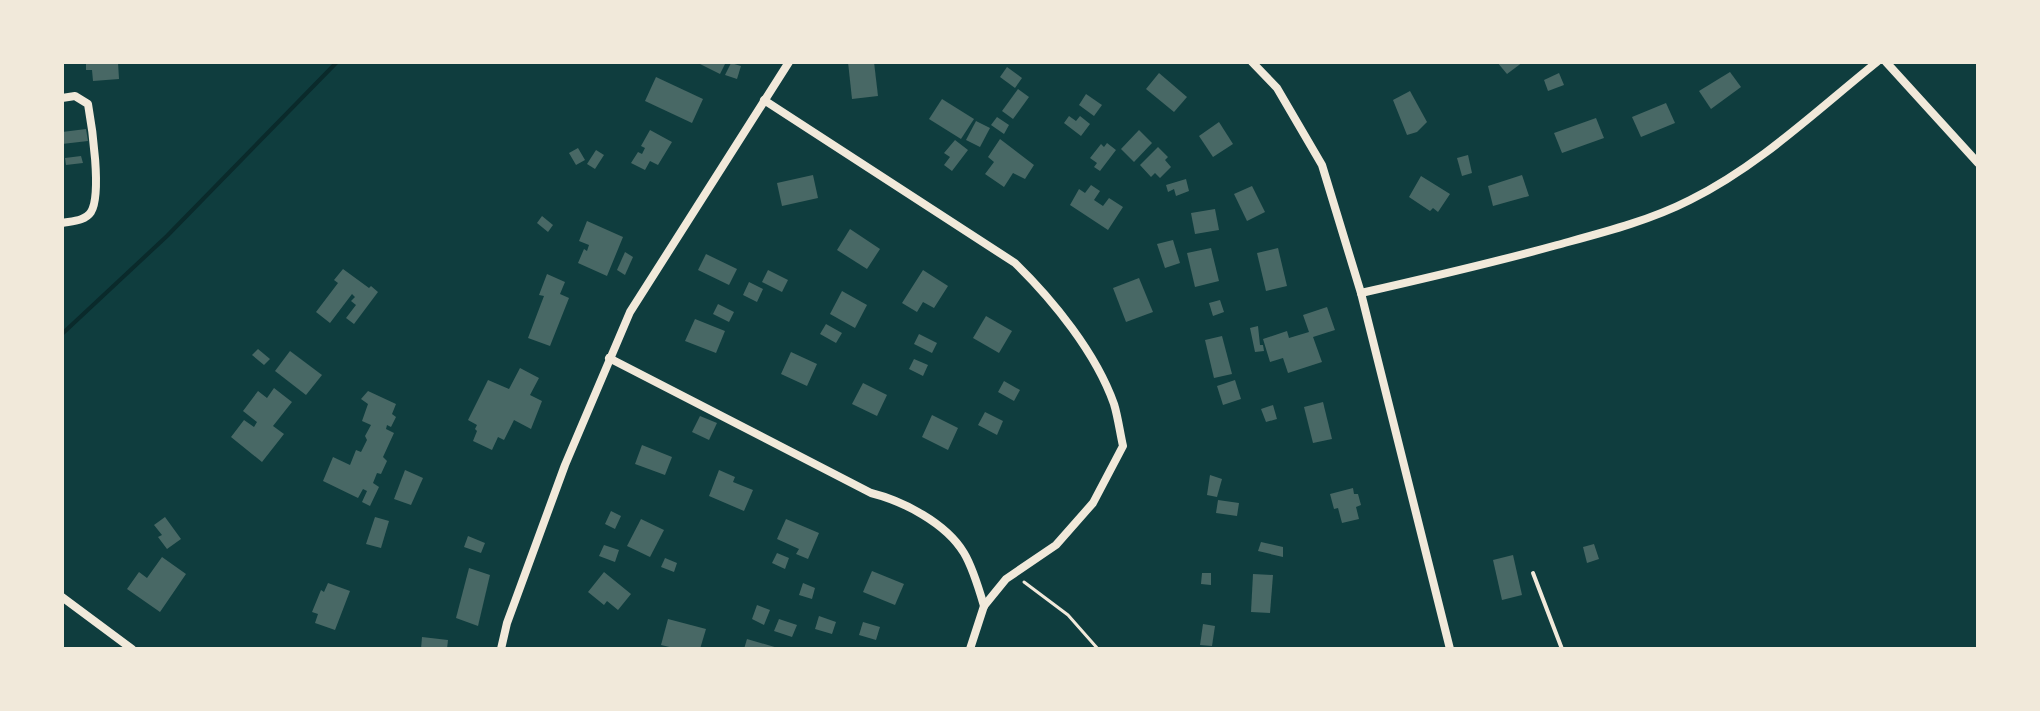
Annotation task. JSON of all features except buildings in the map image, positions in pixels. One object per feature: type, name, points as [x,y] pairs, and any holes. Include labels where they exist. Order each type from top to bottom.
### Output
[{"type":"street","points":[[501,649],[507,623],[560,479],[630,312],[789,62]]},
{"type":"street","points":[[1252,62],[1277,88],[1322,165],[1361,293],[1450,649]]},
{"type":"street","points":[[1361,293],[1465,270],[1581,238],[1690,201],[1748,166],[1877,62]]},
{"type":"street","points":[[1886,62],[1978,163]]},
{"type":"street","points":[[62,98],[75,96],[88,104],[94,137],[95,199],[90,213],[82,219],[62,223]]},
{"type":"street","points":[[764,100],[1015,263],[1043,291],[1086,349],[1114,403],[1123,446],[1093,503],[1056,545],[1006,579],[984,606],[970,649]]},
{"type":"street","points":[[609,358],[871,493],[906,504],[942,530],[963,551],[984,606]]},
{"type":"street","points":[[62,597],[132,649]]},
{"type":"lane","points":[[1533,573],[1562,649]]},
{"type":"path","points":[[1014,573],[1068,615],[1098,649]]},
{"type":"waterway","points":[[62,334],[167,236],[337,62]]}]
